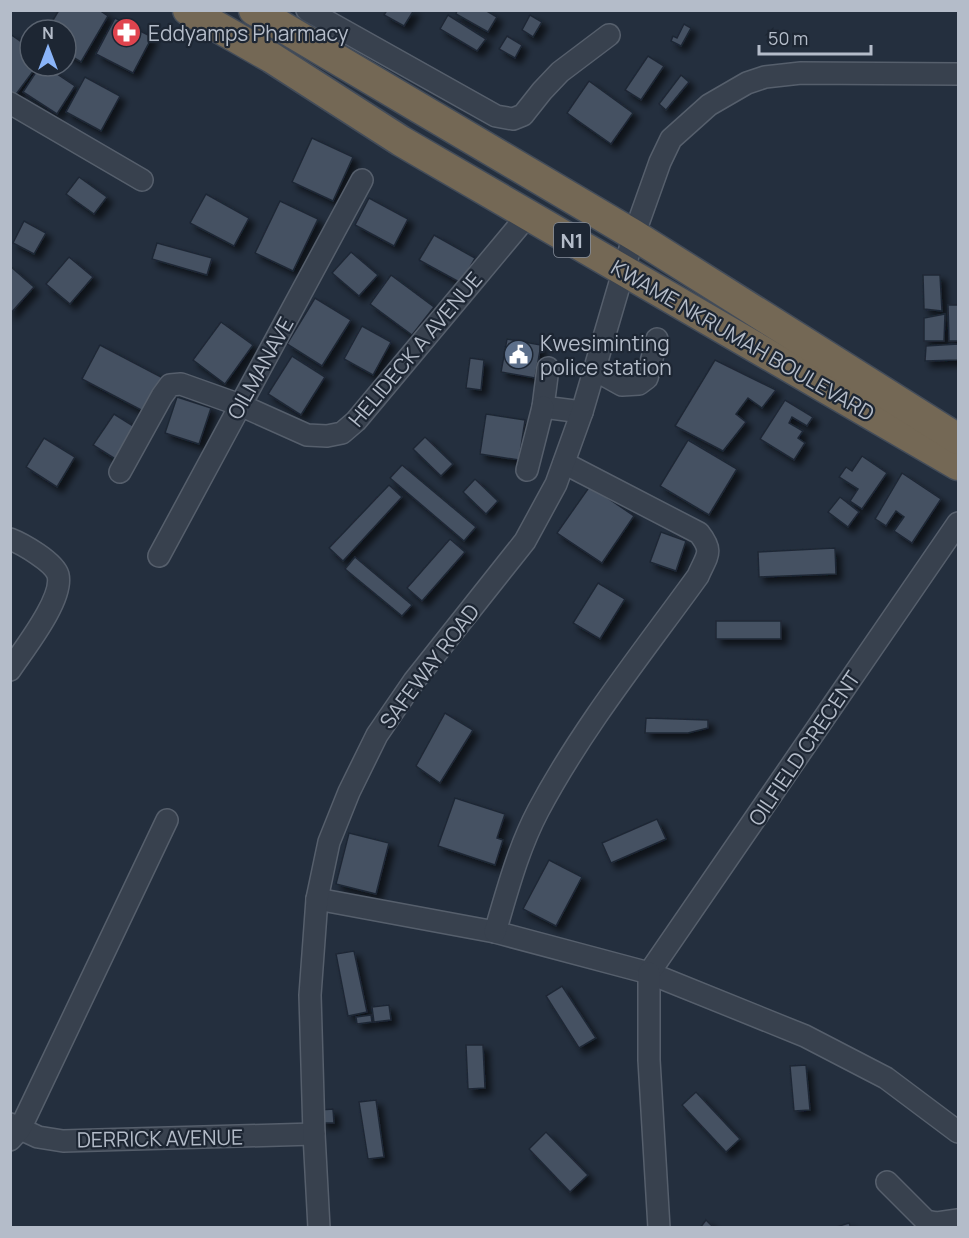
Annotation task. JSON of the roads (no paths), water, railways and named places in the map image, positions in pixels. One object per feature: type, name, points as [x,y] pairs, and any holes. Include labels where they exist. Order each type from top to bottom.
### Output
[{"type":"highway","name":"KWAME NKRUMAH BOULEVARD","points":[[188,10],[272,58],[401,141],[958,465]]},
{"type":"highway","name":"KWAME NKRUMAH BOULEVARD","points":[[254,10],[634,235],[958,439]]},
{"type":"street","points":[[307,10],[496,116],[513,119],[523,115],[560,72],[609,35]]},
{"type":"street","name":"SAFEWAY ROAD","points":[[319,1227],[310,994],[317,899],[329,842],[349,792],[377,735],[414,681],[525,541],[556,484],[582,412],[634,235],[660,162],[671,139],[709,105],[747,83],[765,77],[801,73],[958,74]]},
{"type":"street","points":[[10,104],[142,180]]},
{"type":"street","name":"OILMANAVE","points":[[159,556],[362,180]]},
{"type":"street","name":"HELIDECK A AVENUE","points":[[120,472],[170,385],[181,384],[240,405],[307,435],[327,436],[342,433],[356,421],[528,215]]},
{"type":"street","points":[[595,370],[622,385],[639,384],[646,378],[657,339]]},
{"type":"street","points":[[527,470],[543,407],[548,368]]},
{"type":"street","points":[[543,407],[582,412]]},
{"type":"street","points":[[495,932],[514,870],[537,813],[574,751],[698,576],[708,552],[708,544],[699,533],[564,463]]},
{"type":"street","name":"OILFIELD CRECENT","points":[[650,973],[957,530]]},
{"type":"street","points":[[10,539],[21,543],[52,566],[58,576],[56,596],[10,670]]},
{"type":"street","points":[[14,1131],[167,820]]},
{"type":"street","points":[[317,899],[495,932],[650,973],[805,1036],[886,1078],[958,1132]]},
{"type":"street","points":[[650,973],[649,1060],[659,1227]]},
{"type":"street","name":"DERRICK AVENUE","points":[[14,1131],[63,1141],[314,1134]]},
{"type":"street","points":[[887,1182],[926,1221],[944,1223],[958,1220]]},
{"type":"place","name":"Eddyamps Pharmacy","points":[[127,33]]},
{"type":"place","name":"Kwesiminting police station","points":[[519,355]]}]
